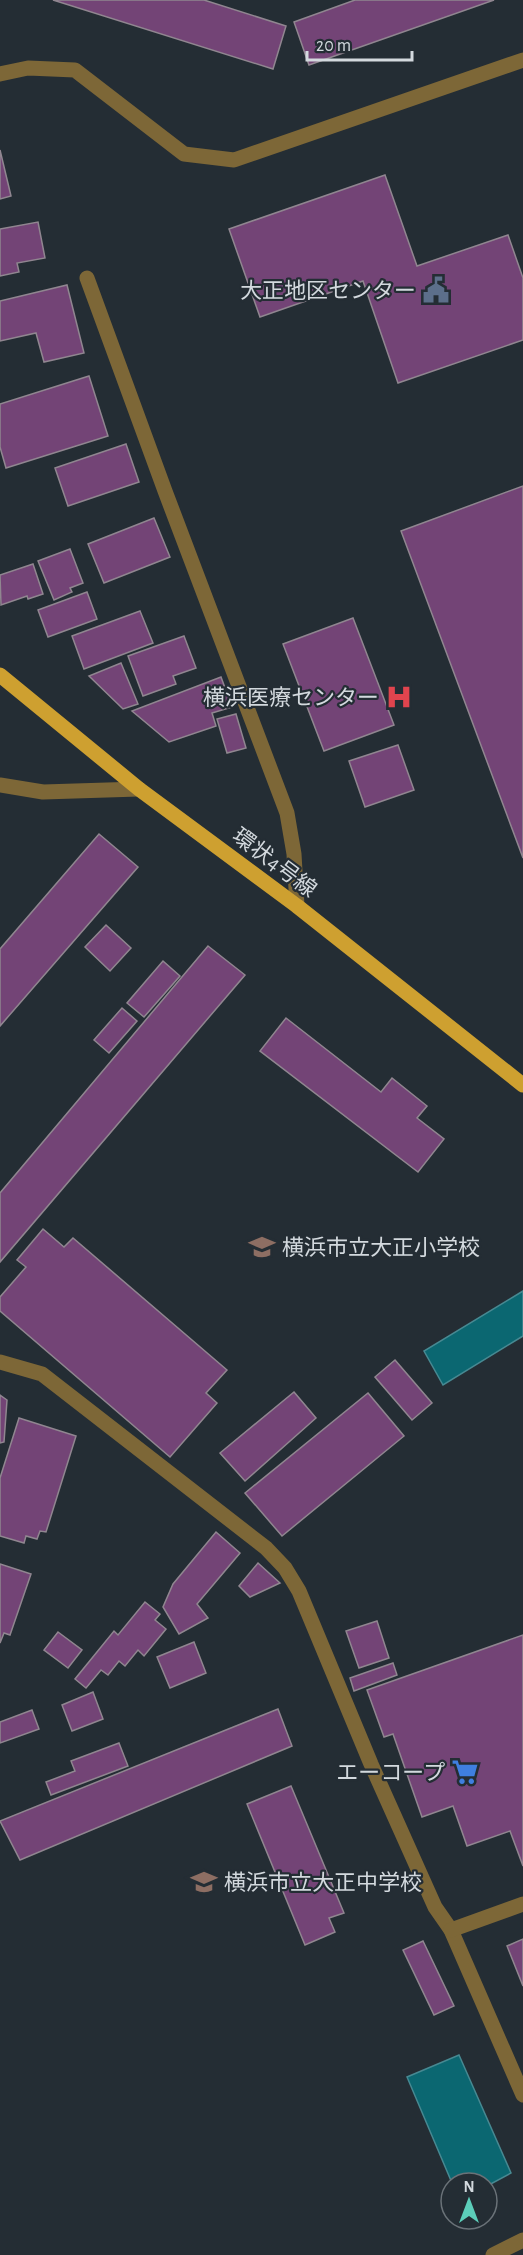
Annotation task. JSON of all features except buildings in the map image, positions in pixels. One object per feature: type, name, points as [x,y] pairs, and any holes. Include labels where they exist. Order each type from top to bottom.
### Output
[{"type":"main road","name":"環状4号線","points":[[0,675],[139,789],[297,906],[523,1085]]},
{"type":"street","points":[[0,74],[28,68],[75,70],[184,154],[234,160],[523,60]]},
{"type":"street","points":[[87,278],[287,813],[294,854],[297,906]]},
{"type":"street","points":[[0,785],[43,792],[139,789]]},
{"type":"street","points":[[0,1362],[42,1374],[266,1548],[285,1568],[299,1591],[371,1764],[435,1907],[451,1930],[523,2096]]},
{"type":"street","points":[[451,1930],[523,1904]]},
{"type":"street","points":[[493,2255],[523,2240]]},
{"type":"water","points":[[523,1291],[523,1336],[443,1385],[424,1351]]},
{"type":"water","points":[[459,2055],[511,2173],[499,2180],[499,2171],[447,2171],[407,2077]]},
{"type":"place","name":"大正地区センター","points":[[436,290]]},
{"type":"place","name":"横浜医療センター","points":[[399,697]]},
{"type":"place","name":"横浜市立大正小学校","points":[[262,1247]]},
{"type":"place","name":"エーコープ","points":[[465,1772]]},
{"type":"place","name":"横浜市立大正中学校","points":[[204,1882]]}]
